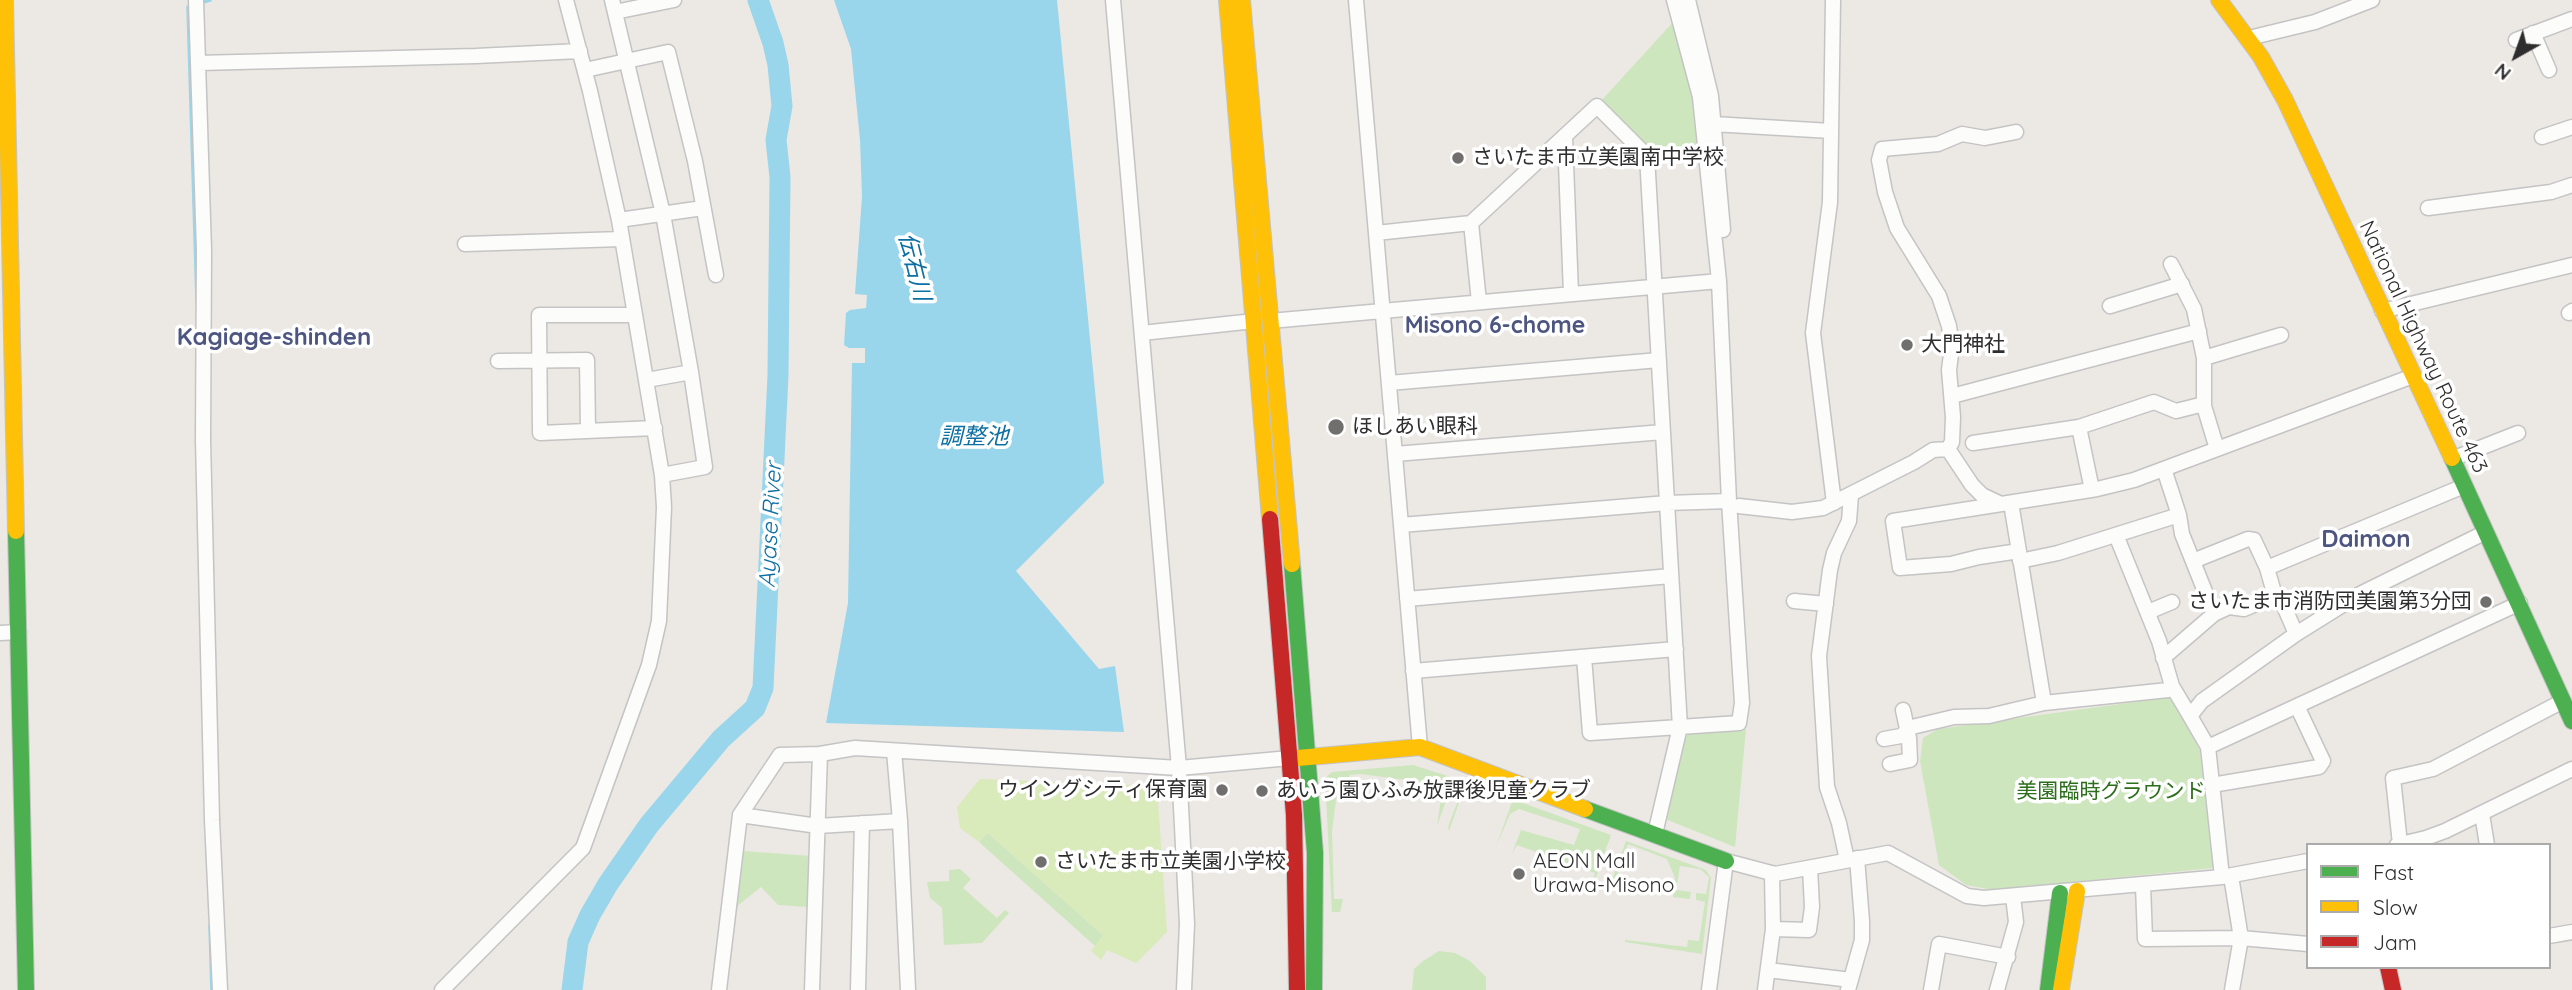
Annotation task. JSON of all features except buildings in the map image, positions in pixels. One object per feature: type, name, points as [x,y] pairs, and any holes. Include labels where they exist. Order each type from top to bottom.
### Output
[{"type":"main road","points":[[5,0],[26,990]]},
{"type":"main road","points":[[1227,0],[1308,757],[1315,853],[1314,990]]},
{"type":"main road","points":[[1242,0],[1294,815],[1297,990]]},
{"type":"main road","name":"National Highway Route 463","points":[[2219,0],[2249,38],[2285,100],[2572,721]]},
{"type":"main road","points":[[1290,758],[1420,747],[1726,861]]},
{"type":"main road","points":[[2058,989],[2077,891]]},
{"type":"main road","points":[[2058,989],[2060,892]]},
{"type":"main road","points":[[2388,969],[2393,990]]},
{"type":"street","points":[[195,0],[204,250],[203,440],[212,820],[220,990]]},
{"type":"street","points":[[442,990],[583,848],[625,737],[649,665],[656,632],[664,507],[662,475],[619,220],[566,0]]},
{"type":"street","points":[[662,475],[705,467],[663,214],[613,6],[674,0]]},
{"type":"street","points":[[1113,0],[1178,768],[1187,924],[1184,990]]},
{"type":"street","points":[[1356,0],[1420,747]]},
{"type":"street","points":[[1674,0],[1700,97],[1719,281],[1734,503]]},
{"type":"street","points":[[1584,657],[1590,733],[1739,723],[1742,702],[1727,294],[1711,96],[1688,0]]},
{"type":"street","points":[[1833,0],[1829,202],[1813,333],[1834,503]]},
{"type":"street","points":[[2249,38],[2315,22],[2372,0]]},
{"type":"street","points":[[2516,40],[2572,19]]},
{"type":"street","points":[[2533,33],[2549,70]]},
{"type":"street","points":[[198,63],[580,51]]},
{"type":"street","points":[[585,70],[668,52],[695,161],[716,275]]},
{"type":"street","points":[[1376,233],[1472,223],[1597,106],[1647,156],[1680,727],[1655,834]]},
{"type":"street","points":[[1713,124],[1831,131]]},
{"type":"street","points":[[2542,137],[2572,127]]},
{"type":"street","points":[[1948,449],[1952,442],[1949,370],[1952,347],[1947,316],[1897,228],[1885,192],[1879,160],[1882,149],[1938,144],[1962,134],[1985,138],[2016,132]]},
{"type":"street","points":[[1565,137],[1571,294]]},
{"type":"street","points":[[2428,208],[2551,192],[2572,185]]},
{"type":"street","points":[[619,220],[703,208]]},
{"type":"street","points":[[1472,223],[1479,302]]},
{"type":"street","points":[[465,244],[622,239]]},
{"type":"street","points":[[2171,264],[2192,301],[2204,358],[2204,404],[2217,449]]},
{"type":"street","points":[[2382,312],[2572,265]]},
{"type":"street","points":[[1142,333],[1719,281]]},
{"type":"street","points":[[2110,306],[2182,284]]},
{"type":"street","points":[[635,314],[539,315],[540,433],[655,428]]},
{"type":"street","points":[[1952,396],[2199,331]]},
{"type":"street","points":[[2204,358],[2281,335]]},
{"type":"street","points":[[498,361],[587,360],[588,431]]},
{"type":"street","points":[[1389,383],[1659,360]]},
{"type":"street","points":[[647,380],[691,372]]},
{"type":"street","points":[[2179,515],[2058,553],[1900,568],[1893,521],[2092,490],[2134,480],[2413,376]]},
{"type":"street","points":[[1973,443],[2079,427],[2154,402],[2176,411],[2204,404]]},
{"type":"street","points":[[2079,427],[2092,490]]},
{"type":"street","points":[[1395,454],[1663,432]]},
{"type":"street","points":[[2452,459],[2518,433]]},
{"type":"street","points":[[1401,525],[1667,503],[1734,503],[1808,512],[1851,495],[1914,463],[1933,450],[1948,449]]},
{"type":"street","points":[[1948,449],[1982,495],[2006,503]]},
{"type":"street","points":[[2164,469],[2179,515],[2182,534],[2214,614]]},
{"type":"street","points":[[2267,568],[2464,486]]},
{"type":"street","points":[[1768,970],[1850,985],[1862,940],[1852,859],[1827,787],[1819,656],[1834,553],[1849,521],[1851,495]]},
{"type":"street","points":[[2006,503],[2020,556],[2044,703]]},
{"type":"street","points":[[2190,716],[2202,701],[2296,634],[2374,586],[2486,532]]},
{"type":"street","points":[[2116,535],[2159,641],[2172,686],[2208,747],[2226,876],[2241,939],[2232,990]]},
{"type":"street","points":[[2193,562],[2248,539],[2254,540],[2267,568],[2275,596]]},
{"type":"street","points":[[1407,598],[1671,576]]},
{"type":"street","points":[[2163,658],[2214,614],[2229,607],[2244,609],[2275,596],[2280,597],[2296,634]]},
{"type":"street","points":[[1794,601],[1826,604]]},
{"type":"street","points":[[2148,612],[2172,602]]},
{"type":"street","points":[[2208,747],[2519,603]]},
{"type":"street","points":[[0,633],[19,632]]},
{"type":"street","points":[[1413,671],[1676,649]]},
{"type":"street","points":[[1884,739],[1901,736],[1912,727],[1954,717],[1989,716],[2044,703],[2168,690],[2172,686]]},
{"type":"street","points":[[2398,843],[2393,778],[2433,769],[2563,701]]},
{"type":"street","points":[[2212,785],[2319,767],[2323,761],[2297,706]]},
{"type":"street","points":[[1890,764],[1910,760],[1903,710]]},
{"type":"street","points":[[719,990],[740,815],[780,755],[820,754],[855,748],[1178,768],[1290,758]]},
{"type":"street","points":[[894,751],[908,990]]},
{"type":"street","points":[[812,990],[820,754]]},
{"type":"street","points":[[2403,843],[2426,838],[2482,814],[2572,769]]},
{"type":"street","points":[[2482,814],[2487,843]]},
{"type":"street","points":[[740,815],[818,826],[900,821]]},
{"type":"street","points":[[858,990],[862,823]]},
{"type":"street","points":[[1709,990],[1726,861],[1772,873],[1888,853],[1967,896],[1984,898],[2226,876],[2306,861]]},
{"type":"street","points":[[1773,929],[1809,930],[1810,868]]},
{"type":"street","points":[[1765,990],[1773,929],[1772,873]]},
{"type":"street","points":[[2143,885],[2145,939],[2241,939],[2306,944]]},
{"type":"street","points":[[1997,990],[2016,922],[2013,897]]},
{"type":"street","points":[[2551,936],[2572,932]]},
{"type":"street","points":[[1931,990],[1939,944],[2008,957]]},
{"type":"green space","points":[[1675,20],[1696,99],[1699,149],[1652,156],[1600,102]]},
{"type":"green space","name":"美園臨時グラウンド","points":[[2171,697],[2200,751],[2213,868],[1993,890],[1966,885],[1939,865],[1920,761],[1923,738],[1938,729]]},
{"type":"green space","points":[[1746,729],[1735,847],[1665,819],[1683,731]]},
{"type":"green space","points":[[1413,765],[1454,778],[1437,826],[1441,798],[1432,795],[1434,784],[1361,774],[1350,775],[1346,786],[1338,785],[1332,831],[1334,899],[1343,899],[1340,912],[1332,912],[1325,778],[1332,772]]},
{"type":"green space","points":[[980,779],[1157,786],[1167,932],[1136,963],[1107,950],[1101,960],[1091,951],[1103,935],[988,833],[979,842],[960,828],[957,807]]},
{"type":"green space","points":[[1465,782],[1611,835],[1594,883],[1595,873],[1517,845],[1512,853],[1521,830],[1574,845],[1580,829],[1519,809],[1510,814],[1496,847],[1512,802],[1475,789],[1470,799],[1461,797],[1449,831],[1448,827]]},
{"type":"green space","points":[[988,833],[1104,936],[1095,946],[979,842]]},
{"type":"green space","points":[[1626,841],[1706,870],[1711,878],[1702,954],[1625,942],[1687,947],[1688,940],[1699,941],[1705,902],[1696,900],[1696,893],[1706,894],[1709,877],[1700,869],[1680,866],[1676,890],[1691,892],[1690,899],[1673,897],[1675,878],[1667,859],[1628,844],[1613,888],[1609,888]]},
{"type":"green space","points":[[743,851],[811,856],[807,907],[778,905],[761,887],[736,907]]},
{"type":"green space","points":[[960,869],[971,879],[963,888],[997,918],[1005,910],[1009,913],[982,943],[944,945],[942,908],[930,898],[927,882],[949,881],[949,870]]},
{"type":"green space","points":[[1439,951],[1455,953],[1470,961],[1486,977],[1486,990],[1412,990],[1414,969]]},
{"type":"water","name":"調整池","points":[[834,0],[1057,0],[1104,483],[1016,571],[1099,669],[1115,666],[1124,732],[826,723],[848,603],[852,363],[865,363],[865,348],[849,348],[844,345],[846,313],[866,308],[867,295],[855,294],[862,197],[860,140],[851,49]]},
{"type":"waterway","points":[[200,3],[210,0]]},
{"type":"waterway","name":"Ayase River","points":[[572,990],[578,942],[608,884],[649,825],[721,739],[755,708],[763,688],[778,375],[780,177],[776,140],[782,106],[778,65],[758,0]]},
{"type":"waterway","points":[[193,5],[188,7],[197,302]]},
{"type":"waterway","points":[[210,926],[212,990]]},
{"type":"traffic: fast","points":[[2452,458],[2572,721]]},
{"type":"traffic: fast","points":[[16,531],[26,990]]},
{"type":"traffic: fast","points":[[1292,564],[1315,853],[1314,990]]},
{"type":"traffic: fast","points":[[1585,809],[1726,861]]},
{"type":"traffic: fast","points":[[2048,990],[2060,893]]},
{"type":"traffic: slow","points":[[5,0],[16,531]]},
{"type":"traffic: slow","points":[[1227,0],[1270,519]]},
{"type":"traffic: slow","points":[[1242,0],[1292,564]]},
{"type":"traffic: slow","points":[[2219,0],[2261,57],[2285,100],[2452,458]]},
{"type":"traffic: slow","points":[[1298,758],[1420,747],[1585,809]]},
{"type":"traffic: slow","points":[[2061,990],[2077,891]]},
{"type":"traffic: jam","points":[[1270,519],[1294,815],[1297,990]]},
{"type":"traffic: jam","points":[[2388,969],[2393,990]]},
{"type":"place","name":"さいたま市立美園南中学校","points":[[1458,158]]},
{"type":"place","name":"大門神社","points":[[1907,345]]},
{"type":"place","name":"ほしあい眼科","points":[[1336,427]]},
{"type":"place","name":"さいたま市消防団美園第3分団","points":[[2486,602]]},
{"type":"place","name":"ウイングシティ保育園","points":[[1222,790]]},
{"type":"place","name":"あいう園ひふみ放課後児童クラブ","points":[[1262,791]]},
{"type":"place","name":"さいたま市立美園小学校","points":[[1041,862]]},
{"type":"place","name":"AEON Mall Urawa-Misono","points":[[1519,874]]},
{"type":"district","name":"Misono 6-chome","points":[[1495,326]]},
{"type":"district","name":"Kagiage-shinden","points":[[274,338]]},
{"type":"district","name":"Daimon","points":[[2366,540]]},
{"type":"water label","name":"伝右川","points":[[914,267]]}]
